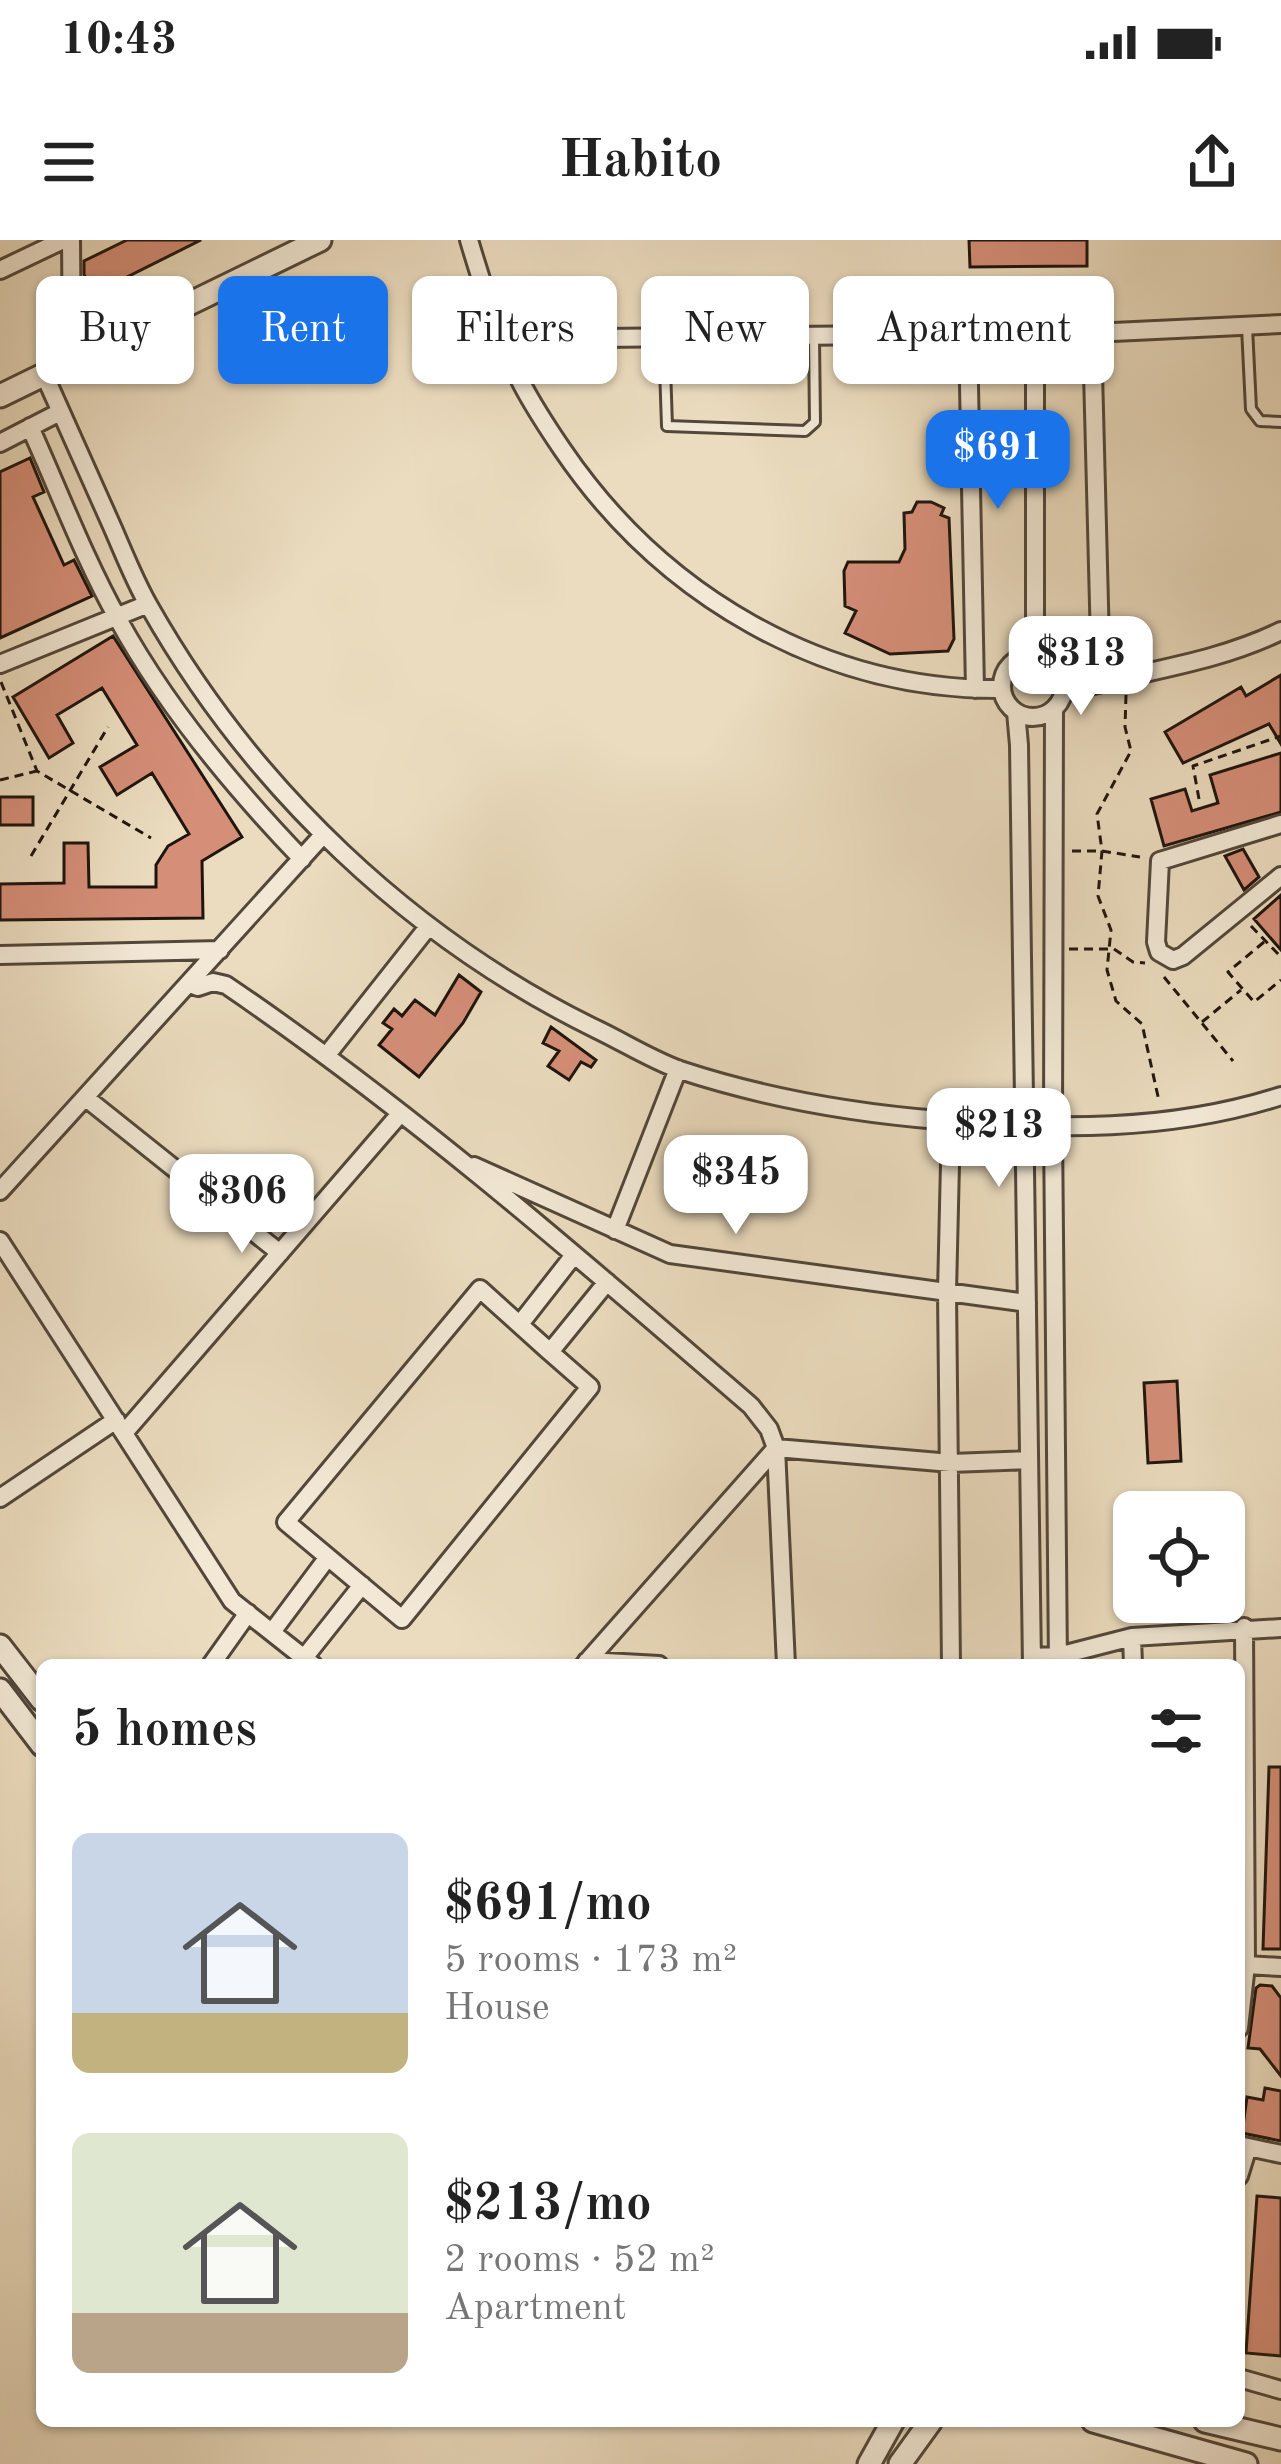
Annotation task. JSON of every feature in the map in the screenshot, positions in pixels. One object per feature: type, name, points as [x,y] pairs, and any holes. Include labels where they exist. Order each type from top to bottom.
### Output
[{"type":"street","points":[[0,270],[67,240],[68,276]]},
{"type":"street","points":[[194,301],[320,240]]},
{"type":"street","points":[[469,240],[481,276]]},
{"type":"street","points":[[1114,332],[1281,324]]},
{"type":"street","points":[[809,336],[833,336]]},
{"type":"street","points":[[0,396],[36,378]]},
{"type":"street","points":[[48,384],[148,604],[196,680],[269,776],[322,836],[428,927],[547,1005],[678,1069],[789,1097],[898,1117],[1053,1129],[1163,1120],[1281,1096]]},
{"type":"street","points":[[522,384],[591,492],[644,550],[706,597],[789,645],[862,671],[934,688],[1002,689]]},
{"type":"street","points":[[969,384],[976,689]]},
{"type":"street","points":[[1035,384],[1035,655]]},
{"type":"street","points":[[1093,384],[1101,682]]},
{"type":"street","points":[[0,443],[60,412]]},
{"type":"street","points":[[30,427],[116,616],[182,718],[257,813],[302,860]]},
{"type":"street","points":[[0,664],[148,604]]},
{"type":"street","points":[[1016,712],[1053,712],[1101,682],[1191,665],[1244,649],[1281,631]]},
{"type":"street","points":[[1032,1659],[1016,712],[1002,689],[1015,661],[1035,655],[1060,669],[1053,712],[1052,950],[1058,1659]]},
{"type":"street","points":[[1281,824],[1160,860],[1156,942],[1165,957],[1183,956],[1281,877]]},
{"type":"street","points":[[0,1191],[322,836]]},
{"type":"street","points":[[326,1056],[428,927]]},
{"type":"street","points":[[0,955],[220,950]]},
{"type":"street","points":[[190,984],[198,988],[213,982],[226,985],[326,1056],[607,1282],[752,1406],[776,1448],[787,1659]]},
{"type":"street","points":[[615,1230],[678,1069]]},
{"type":"street","points":[[86,1098],[280,1252]]},
{"type":"street","points":[[0,1498],[120,1426],[399,1114]]},
{"type":"street","points":[[950,1659],[947,1292],[951,1121]]},
{"type":"street","points":[[451,1156],[670,1254],[1027,1303]]},
{"type":"street","points":[[0,1241],[232,1600],[306,1659]]},
{"type":"street","points":[[520,1324],[574,1255]]},
{"type":"street","points":[[550,1352],[607,1282]]},
{"type":"street","points":[[480,1288],[520,1324],[590,1387],[402,1619],[286,1522],[480,1288]]},
{"type":"street","points":[[776,1448],[951,1463],[1028,1460]]},
{"type":"street","points":[[589,1659],[776,1448]]},
{"type":"street","points":[[272,1632],[328,1557]]},
{"type":"street","points":[[310,1659],[362,1586]]},
{"type":"street","points":[[215,1659],[248,1613]]},
{"type":"street","points":[[1244,1627],[1244,1659]]},
{"type":"street","points":[[1061,1659],[1132,1637],[1281,1628]]},
{"type":"street","points":[[1132,1637],[1133,1659]]},
{"type":"street","points":[[0,1646],[36,1692]]},
{"type":"street","points":[[0,1690],[36,1737]]},
{"type":"street","points":[[1245,1796],[1245,1974]]},
{"type":"street","points":[[1246,1965],[1281,1967]]},
{"type":"street","points":[[1245,2146],[1281,2154]]},
{"type":"street","points":[[1245,2380],[1281,2390]]},
{"type":"street","points":[[868,2464],[890,2427]]},
{"type":"street","points":[[900,2464],[927,2427]]},
{"type":"street","points":[[1114,2427],[1246,2464]]},
{"type":"street","points":[[1230,2427],[1281,2439]]},
{"type":"lane","points":[[1247,325],[1251,409],[1260,421],[1281,422]]},
{"type":"lane","points":[[666,384],[667,426],[805,431],[814,422],[814,336]]},
{"type":"path","points":[[1126,678],[1125,727],[1131,751],[1097,814],[1102,851],[1098,896],[1111,930],[1107,970],[1116,1001],[1142,1024],[1163,1120]]},
{"type":"path","points":[[0,680],[37,771],[151,838]]},
{"type":"path","points":[[31,856],[108,728]]},
{"type":"path","points":[[1198,799],[1193,766],[1281,736]]},
{"type":"path","points":[[0,779],[37,771]]},
{"type":"path","points":[[1053,851],[1102,851],[1160,860]]},
{"type":"path","points":[[1239,911],[1280,959]]},
{"type":"path","points":[[1264,942],[1228,972],[1254,1002],[1281,980]]},
{"type":"path","points":[[1052,950],[1108,948],[1133,962],[1153,963],[1233,1061]]},
{"type":"path","points":[[1202,1022],[1242,989]]},
{"type":"building","points":[[127,240],[201,240],[129,276],[85,276],[84,261]]},
{"type":"building","points":[[969,240],[1087,240],[1087,266],[970,267]]},
{"type":"building","points":[[30,458],[44,492],[33,497],[64,565],[74,560],[92,596],[0,638],[0,472]]},
{"type":"building","points":[[917,502],[944,508],[941,515],[949,518],[954,639],[948,651],[890,654],[845,633],[856,611],[845,606],[844,571],[848,562],[899,562],[905,549],[904,513],[912,512]]},
{"type":"building","points":[[113,636],[242,837],[202,861],[203,918],[0,920],[0,884],[64,883],[64,843],[88,843],[89,887],[156,887],[156,865],[168,846],[189,834],[152,773],[117,795],[100,767],[137,745],[102,688],[57,715],[73,743],[49,758],[13,697]]},
{"type":"building","points":[[1281,675],[1281,744],[1269,724],[1183,763],[1165,732],[1241,687],[1246,696]]},
{"type":"building","points":[[1281,753],[1281,812],[1164,846],[1151,799],[1185,789],[1192,811],[1218,803],[1210,775]]},
{"type":"building","points":[[0,797],[33,797],[33,825],[0,825]]},
{"type":"building","points":[[1243,849],[1259,877],[1244,890],[1225,856]]},
{"type":"building","points":[[1281,895],[1281,950],[1254,919]]},
{"type":"building","points":[[459,975],[481,992],[463,1023],[419,1077],[379,1045],[392,1029],[383,1023],[394,1009],[402,1016],[415,1000],[435,1015]]},
{"type":"building","points":[[551,1027],[596,1060],[591,1067],[581,1062],[569,1080],[548,1066],[559,1051],[543,1043]]},
{"type":"building","points":[[1177,1381],[1181,1461],[1148,1463],[1144,1383]]},
{"type":"building","points":[[1269,1767],[1281,1767],[1281,1949],[1263,1949]]},
{"type":"building","points":[[1260,1985],[1272,1986],[1281,1998],[1281,2076],[1260,2049],[1248,2048]]},
{"type":"building","points":[[1265,2088],[1281,2091],[1281,2141],[1245,2134],[1247,2097],[1263,2100]]},
{"type":"building","points":[[1257,2196],[1281,2198],[1281,2356],[1246,2353]]}]
